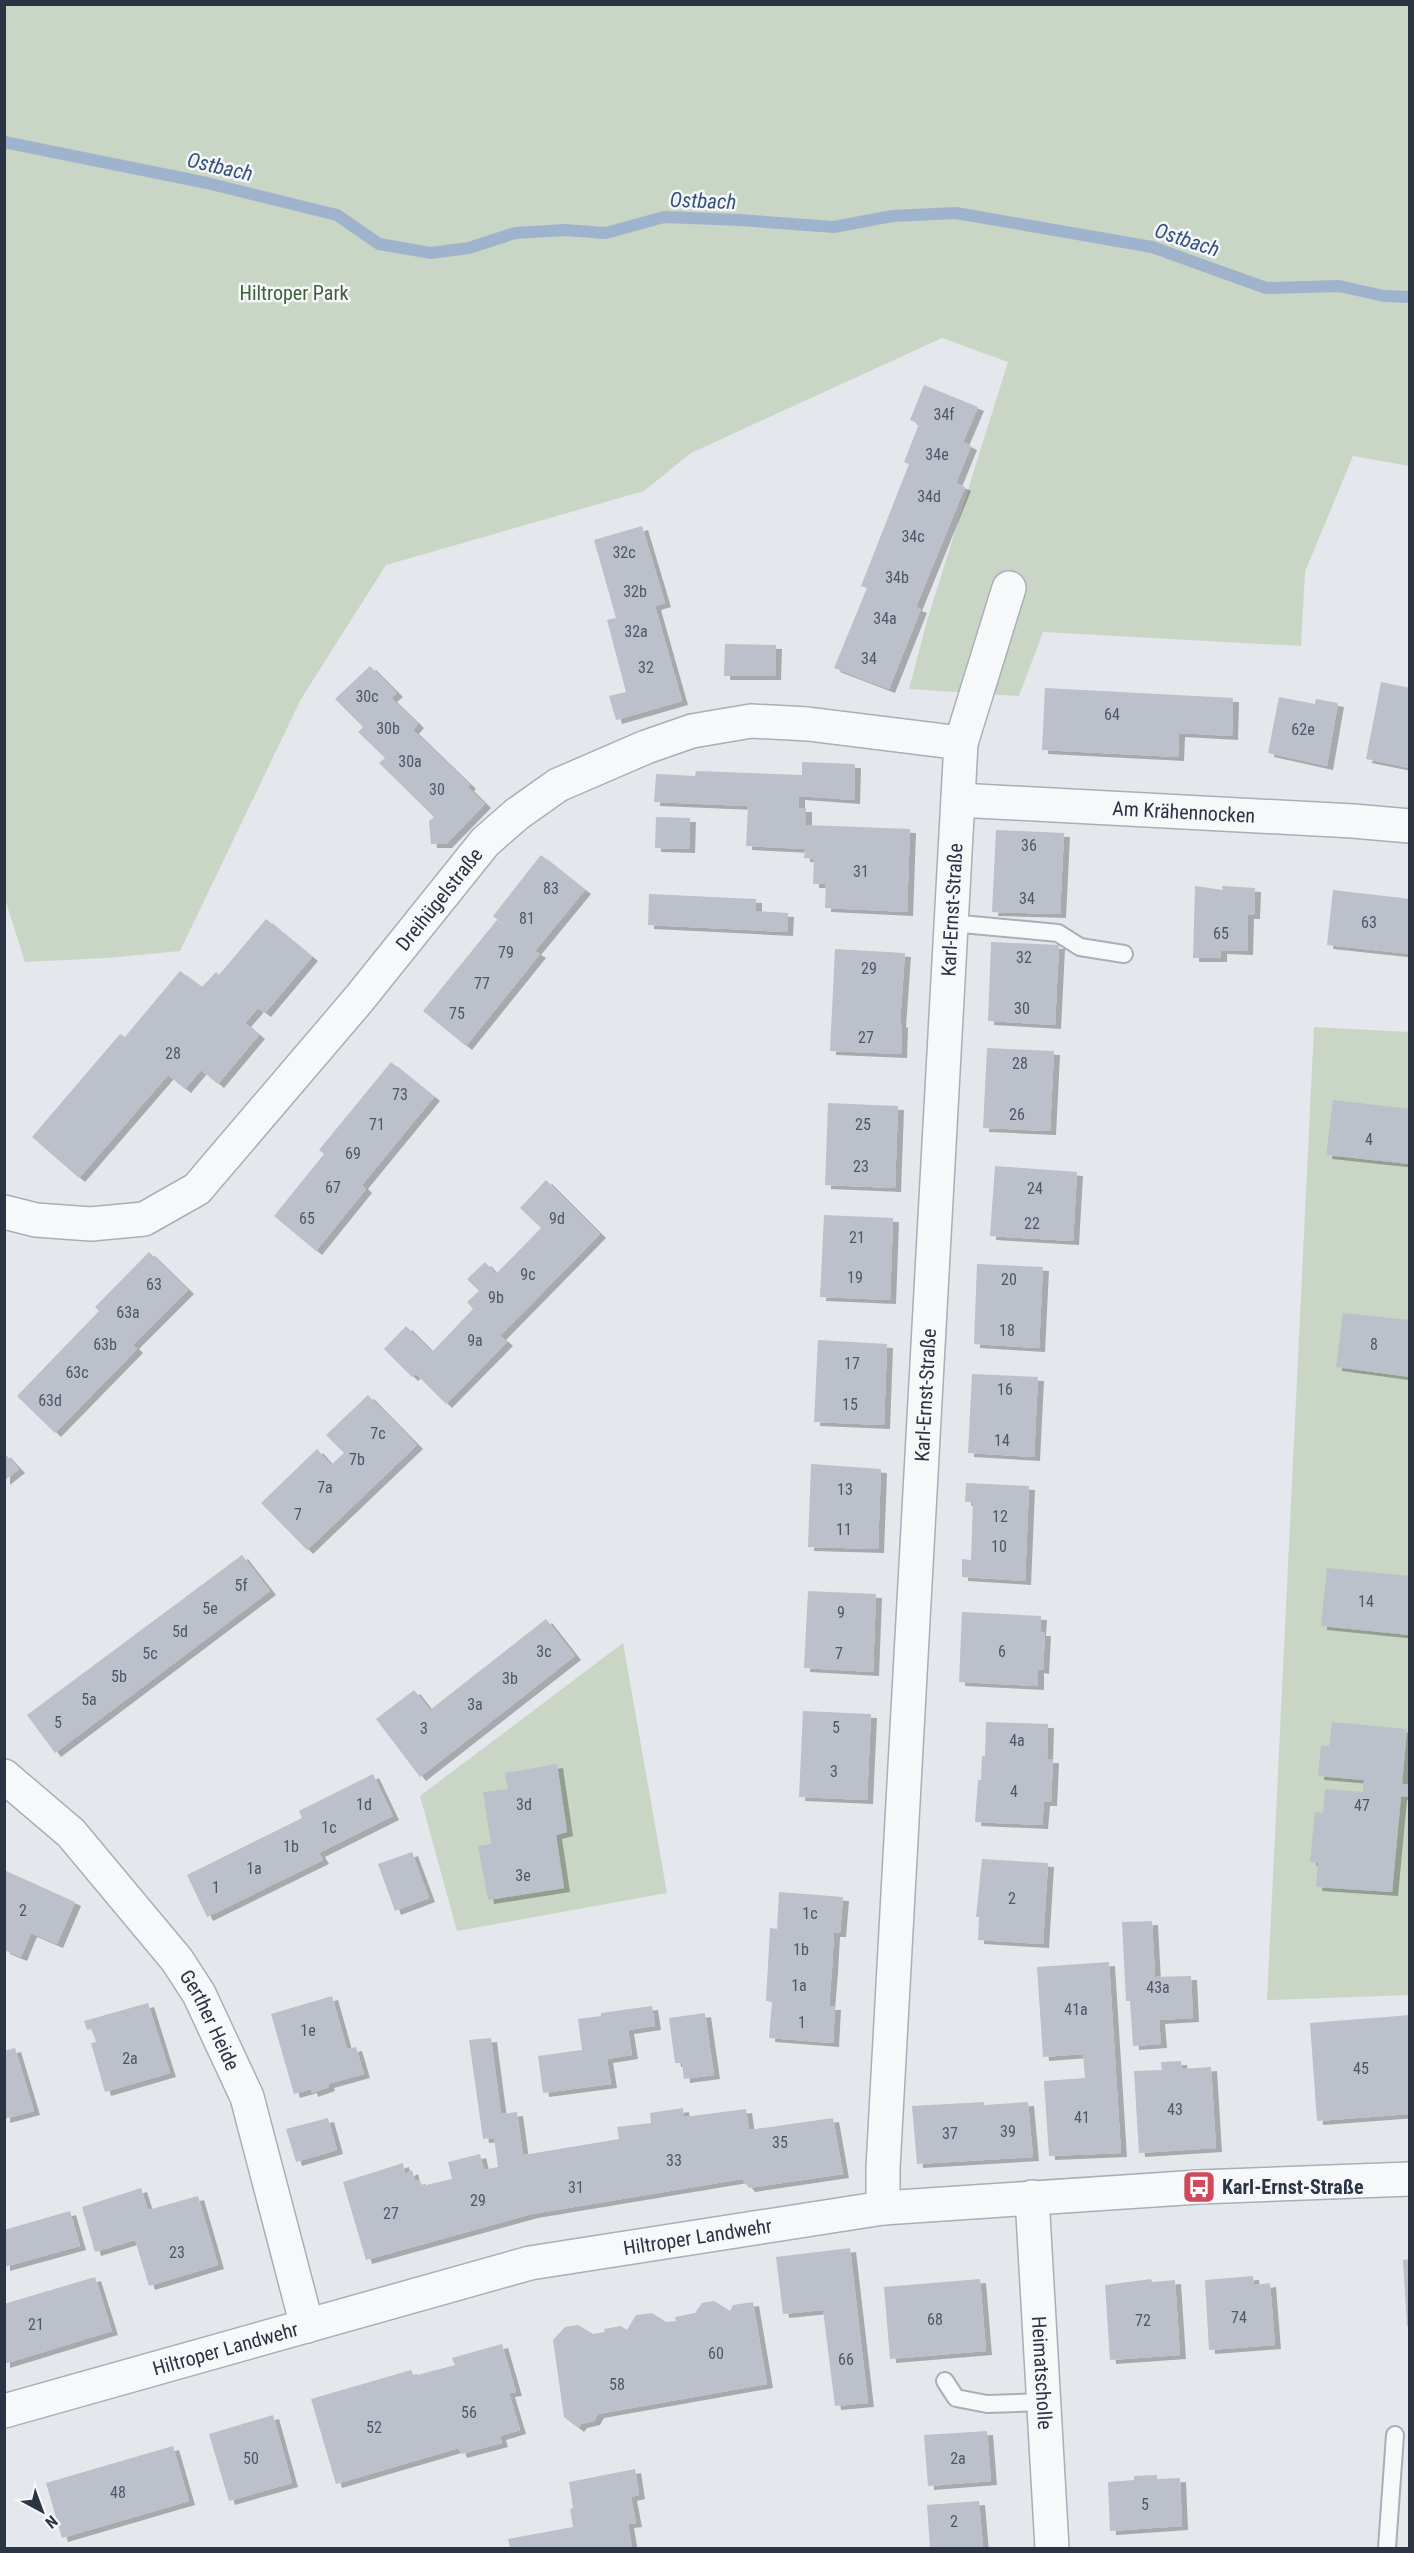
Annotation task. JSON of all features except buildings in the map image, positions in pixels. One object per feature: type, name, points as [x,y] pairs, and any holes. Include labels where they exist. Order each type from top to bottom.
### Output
[{"type":"street","name":"Karl-Ernst-Straße","points":[[883,2208],[883,2168],[961,743],[1009,588]]},
{"type":"street","name":"Dreihügelstraße","points":[[4,1212],[36,1220],[91,1224],[144,1219],[197,1189],[359,999],[485,842],[517,814],[558,785],[646,747],[692,731],[751,721],[808,724],[961,743]]},
{"type":"street","name":"Am Krähennocken","points":[[958,800],[1410,826]]},
{"type":"street","name":"Gerther Heide","points":[[4,1776],[33,1798],[78,1841],[177,1960],[199,1994],[247,2097],[306,2326]]},
{"type":"street","name":"Hiltroper Landwehr","points":[[4,2411],[530,2264],[883,2208],[1032,2197],[1410,2179]]},
{"type":"street","name":"Heimatscholle","points":[[1032,2197],[1052,2548]]},
{"type":"lane","points":[[951,923],[1058,933],[1080,947],[1124,954]]},
{"type":"lane","points":[[945,2381],[956,2398],[987,2404],[1043,2402]]},
{"type":"lane","points":[[1387,2548],[1395,2435]]},
{"type":"green space","name":"Hiltroper Park","points":[[4,5],[1409,5],[1409,466],[1353,456],[1305,572],[1301,646],[1043,632],[1019,696],[909,689],[927,621],[1008,362],[942,338],[691,453],[644,491],[386,565],[301,699],[180,951],[107,958],[25,962],[4,896]]},
{"type":"green space","points":[[1314,1027],[1409,1032],[1409,1995],[1267,2000]]},
{"type":"green space","points":[[623,1643],[667,1893],[457,1931],[420,1796]]},
{"type":"waterway","name":"Ostbach","points":[[4,142],[207,183],[337,215],[379,244],[431,253],[469,248],[515,233],[564,230],[606,233],[664,217],[834,227],[892,216],[956,213],[1152,247],[1266,288],[1339,286],[1384,296],[1410,297]]},
{"type":"place","name":"Karl-Ernst-Straße","points":[[1199,2187]]}]
